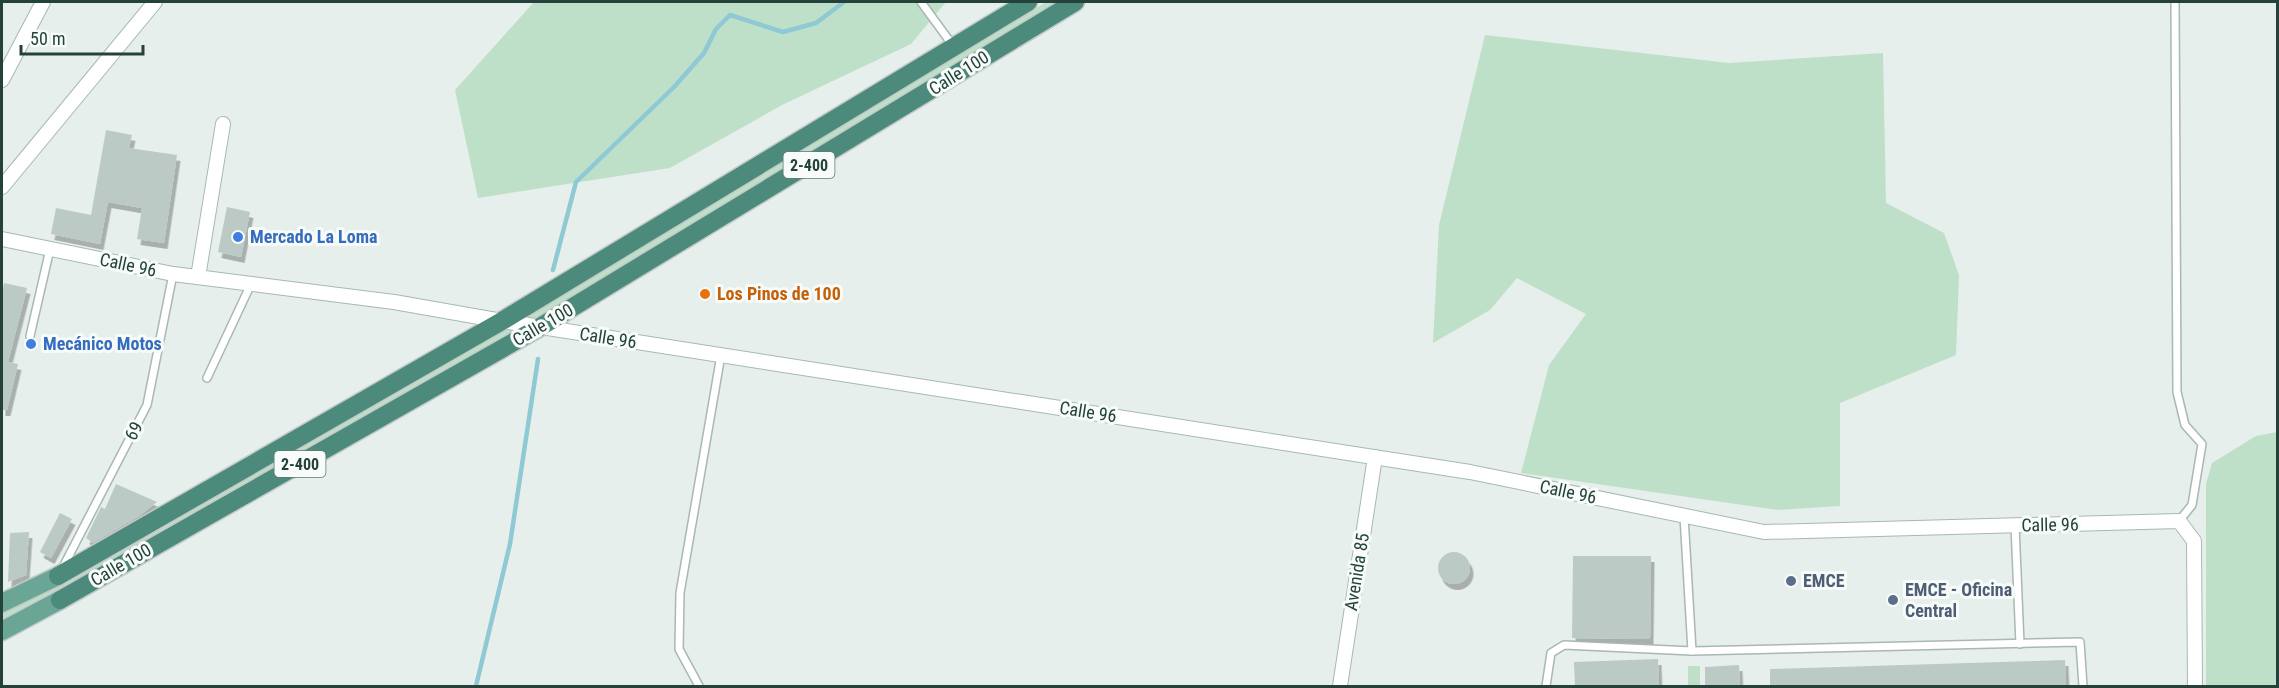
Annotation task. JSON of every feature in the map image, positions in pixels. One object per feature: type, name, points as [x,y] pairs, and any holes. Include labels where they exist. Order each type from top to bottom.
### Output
[{"type":"highway","name":"Calle 100","points":[[60,600],[540,327],[1075,2]]},
{"type":"highway","name":"Calle 100","points":[[58,576],[502,321],[954,47],[1019,5]]},
{"type":"main road","name":"Calle 100","points":[[2,603],[58,576]]},
{"type":"main road","name":"Calle 100","points":[[2,631],[60,600]]},
{"type":"street","points":[[2,80],[43,2]]},
{"type":"street","points":[[2,187],[155,2]]},
{"type":"street","points":[[198,277],[223,124]]},
{"type":"street","name":"Calle 96","points":[[2,239],[173,274],[394,302],[502,321],[1470,472],[1764,532],[2179,521]]},
{"type":"street","name":"Avenida 85","points":[[1340,687],[1375,457]]},
{"type":"street","points":[[2179,521],[2194,541],[2194,687]]},
{"type":"lane","points":[[921,2],[954,47]]},
{"type":"lane","points":[[2175,2],[2177,392],[2185,425],[2202,444],[2192,505],[2179,521]]},
{"type":"lane","points":[[30,336],[50,249]]},
{"type":"lane","name":"69","points":[[58,576],[147,405],[173,274]]},
{"type":"lane","points":[[207,378],[250,284]]},
{"type":"lane","points":[[699,687],[679,649],[680,593],[721,355]]},
{"type":"lane","points":[[1684,516],[1692,651]]},
{"type":"lane","points":[[2015,525],[2020,644]]},
{"type":"lane","points":[[1546,687],[1551,653],[1564,645],[1692,651],[2080,642],[2083,687]]},
{"type":"green space","points":[[534,2],[946,2],[911,44],[782,105],[670,168],[478,198],[455,90]]},
{"type":"green space","points":[[1046,2],[1057,2],[534,320],[525,318]]},
{"type":"green space","points":[[1485,35],[1729,63],[1883,53],[1886,203],[1944,233],[1959,275],[1956,355],[1840,403],[1840,506],[1778,510],[1521,473],[1549,365],[1586,314],[1517,278],[1490,310],[1433,343],[1439,225]]},
{"type":"green space","points":[[508,329],[516,330],[64,588],[2,620],[2,613],[62,584]]},
{"type":"green space","points":[[2277,432],[2277,686],[2206,686],[2206,484],[2212,463],[2256,436]]},
{"type":"green space","points":[[1688,666],[1700,666],[1700,686],[1688,686]]},
{"type":"building","points":[[106,130],[132,135],[129,148],[177,155],[164,243],[137,239],[142,208],[108,202],[100,244],[51,234],[56,208],[91,215]]},
{"type":"building","points":[[227,207],[250,212],[241,257],[218,252]]},
{"type":"building","points":[[4,283],[27,288],[8,362],[18,364],[7,410],[2,410],[2,295]]},
{"type":"building","points":[[116,484],[157,502],[139,516],[93,543],[86,538],[101,507],[105,509]]},
{"type":"building","points":[[60,513],[72,519],[51,558],[40,552]]},
{"type":"building","points":[[29,532],[26,575],[8,582],[10,533]]},
{"type":"building","points":[[1454,552],[1465,557],[1470,568],[1465,579],[1454,584],[1443,579],[1438,568],[1443,557]]},
{"type":"building","points":[[1573,556],[1651,556],[1650,639],[1572,638]]},
{"type":"building","points":[[1658,659],[1659,687],[1575,687],[1574,662]]},
{"type":"building","points":[[2065,660],[2066,687],[1770,687],[1770,669]]},
{"type":"building","points":[[1739,665],[1740,687],[1705,687],[1705,667]]},
{"type":"waterway","points":[[553,270],[576,182],[675,86],[704,53],[716,29],[730,15],[783,32],[816,23],[844,2]]},
{"type":"waterway","points":[[476,686],[510,544],[538,359]]},
{"type":"place","name":"Mercado La Loma","points":[[238,237]]},
{"type":"place","name":"Los Pinos de 100","points":[[705,294]]},
{"type":"place","name":"Mecánico Motos","points":[[31,344]]},
{"type":"place","name":"EMCE","points":[[1791,581]]},
{"type":"place","name":"EMCE - Oficina Central","points":[[1893,600]]}]
